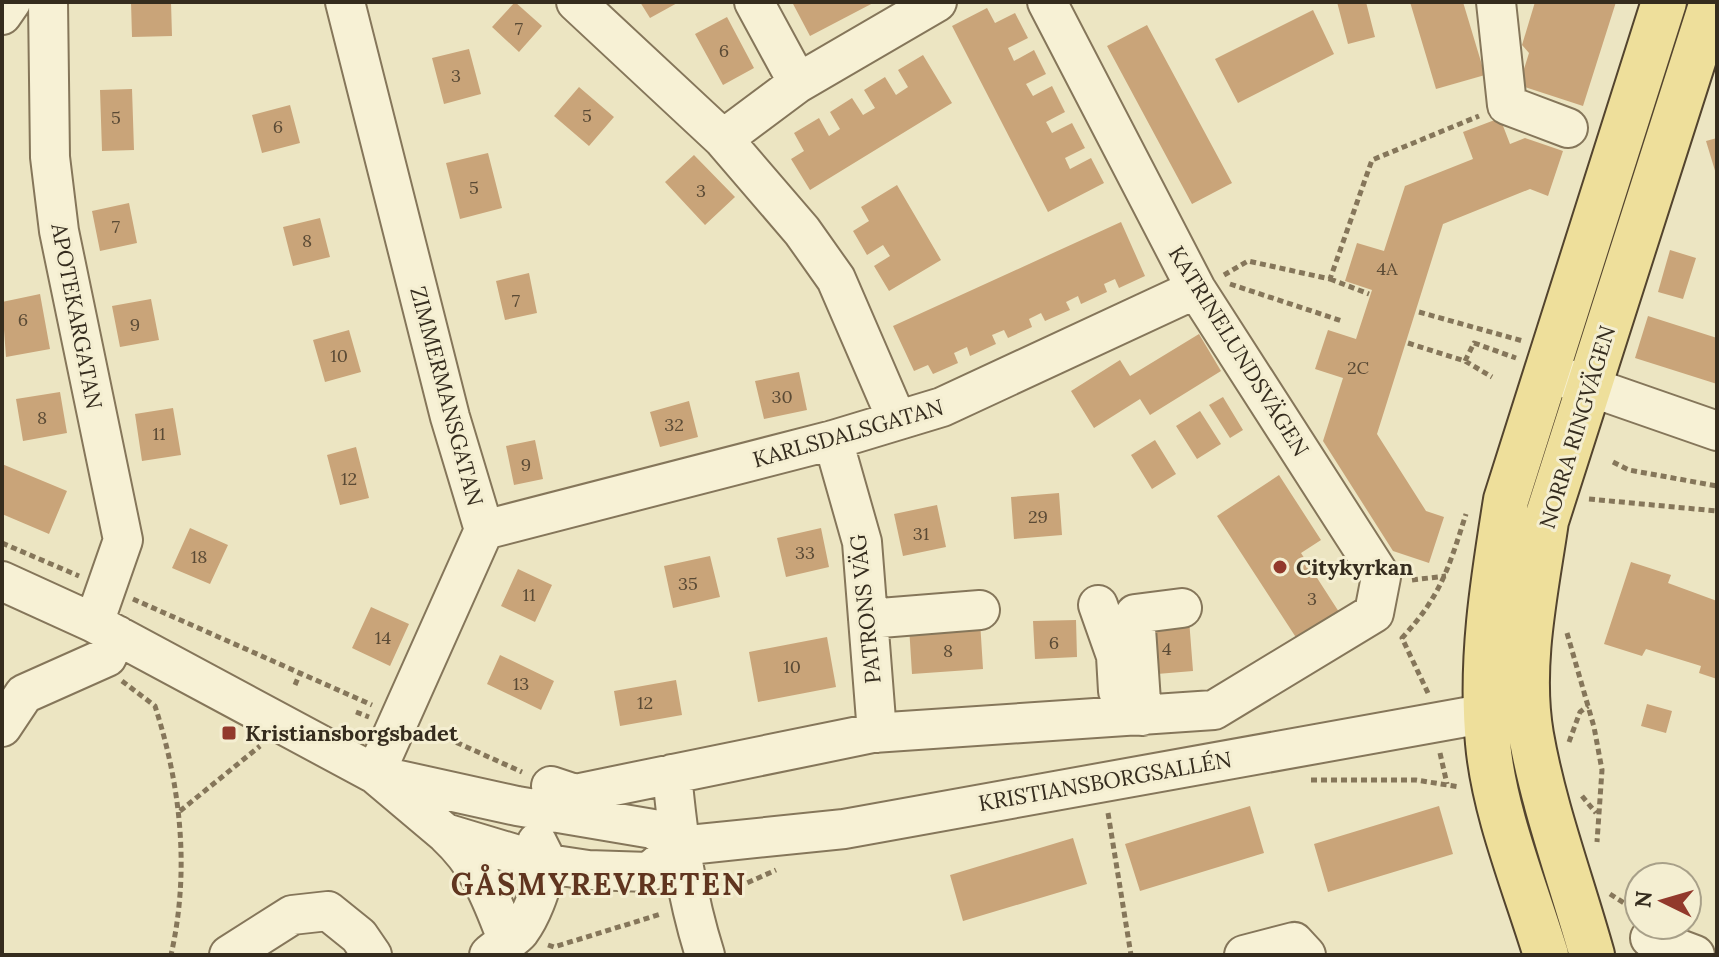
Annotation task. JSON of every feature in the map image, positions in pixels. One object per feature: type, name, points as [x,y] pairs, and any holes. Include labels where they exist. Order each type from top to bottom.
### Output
[{"type":"main road","name":"NORRA RINGVÄGEN","points":[[1546,955],[1506,823],[1488,745],[1486,655],[1529,357],[1664,2]]},
{"type":"main road","name":"NORRA RINGVÄGEN","points":[[1592,955],[1531,734],[1528,661],[1546,521],[1640,218],[1712,2]]},
{"type":"street","points":[[2,15],[11,2]]},
{"type":"street","name":"APOTEKARGATAN","points":[[48,2],[50,157],[59,231],[123,540],[107,587],[106,638]]},
{"type":"street","name":"ZIMMERMANSGATAN","points":[[345,2],[450,417],[484,530],[375,774]]},
{"type":"street","points":[[576,2],[723,139],[802,231],[836,279],[897,420]]},
{"type":"street","points":[[754,2],[798,83]]},
{"type":"street","points":[[723,139],[798,83],[937,2]]},
{"type":"street","name":"KATRINELUNDSVÄGEN","points":[[1047,2],[1206,284],[1381,577],[1374,613],[1214,710],[1131,717]]},
{"type":"street","points":[[1497,7],[1507,105],[1568,128]]},
{"type":"street","name":"KARLSDALSGATAN","points":[[484,530],[833,440],[942,407],[1206,284]]},
{"type":"street","points":[[1529,357],[1590,386],[1717,431]]},
{"type":"street","name":"PATRONS VÄG","points":[[833,440],[862,542],[877,733]]},
{"type":"street","points":[[2,581],[106,638],[375,774],[588,870],[649,872],[679,846]]},
{"type":"street","points":[[1098,605],[1116,656],[1131,717]]},
{"type":"street","points":[[1131,717],[1135,614],[1182,608]]},
{"type":"street","points":[[868,619],[980,610]]},
{"type":"street","points":[[2,727],[24,694],[106,638]]},
{"type":"street","name":"KRISTIANSBORGSALLÉN","points":[[679,846],[844,829],[1529,706]]},
{"type":"street","points":[[502,940],[530,842],[558,800],[877,733],[1131,717]]},
{"type":"street","points":[[375,774],[467,853],[482,876],[502,940]]},
{"type":"street","points":[[672,774],[679,846],[690,906],[705,955]]},
{"type":"street","points":[[558,800],[653,829],[679,846]]},
{"type":"street","points":[[445,833],[530,842]]},
{"type":"street","points":[[229,955],[292,915],[328,911],[359,936],[372,955]]},
{"type":"street","points":[[1671,941],[1695,955]]},
{"type":"street","points":[[1244,955],[1294,942],[1306,955]]},
{"type":"path","points":[[1330,279],[1372,160],[1507,105]]},
{"type":"path","points":[[1206,284],[1248,261],[1330,279],[1369,294]]},
{"type":"path","points":[[1206,284],[1342,321]]},
{"type":"path","points":[[1419,312],[1529,357]]},
{"type":"path","points":[[1408,343],[1465,361],[1492,377]]},
{"type":"path","points":[[1465,361],[1474,343],[1529,357]]},
{"type":"path","points":[[1613,462],[1629,470],[1717,486]]},
{"type":"path","points":[[1584,498],[1717,511]]},
{"type":"path","points":[[2,543],[400,717],[558,800]]},
{"type":"path","points":[[1567,626],[1602,770],[1597,813]]},
{"type":"path","points":[[106,638],[124,685],[155,706],[180,811],[182,871],[179,922],[171,955]]},
{"type":"path","points":[[295,685],[300,673]]},
{"type":"path","points":[[1569,747],[1580,712],[1588,706]]},
{"type":"path","points":[[180,811],[261,745]]},
{"type":"path","points":[[1447,784],[1461,788]]},
{"type":"path","points":[[1108,813],[1131,955]]},
{"type":"path","points":[[1607,892],[1623,906]]},
{"type":"path","points":[[502,940],[554,947],[690,906]]},
{"type":"building","points":[[131,2],[171,2],[172,36],[132,37]]},
{"type":"building","points":[[515,2],[542,26],[519,52],[492,27]]},
{"type":"building","points":[[640,2],[679,2],[650,18]]},
{"type":"building","points":[[792,2],[875,2],[810,36]]},
{"type":"building","points":[[1337,2],[1366,2],[1375,37],[1348,44]]},
{"type":"building","points":[[1410,2],[1463,2],[1485,75],[1436,89]]},
{"type":"building","points":[[1535,2],[1616,2],[1583,106],[1519,85],[1529,53],[1522,45]]},
{"type":"building","points":[[987,8],[995,23],[1015,13],[1028,38],[1008,48],[1014,61],[1034,50],[1046,74],[1026,84],[1033,96],[1052,86],[1065,112],[1046,122],[1052,133],[1072,123],[1085,148],[1065,158],[1070,169],[1091,158],[1104,183],[1048,212],[952,26]]},
{"type":"building","points":[[1313,10],[1334,54],[1238,103],[1215,59]]},
{"type":"building","points":[[727,17],[754,68],[723,85],[695,34]]},
{"type":"building","points":[[1147,25],[1232,183],[1192,204],[1107,46]]},
{"type":"building","points":[[469,49],[481,94],[444,104],[432,58]]},
{"type":"building","points":[[923,55],[952,103],[810,190],[791,159],[804,151],[794,133],[819,118],[829,136],[840,129],[830,112],[852,98],[863,115],[875,108],[864,90],[885,77],[896,95],[908,87],[898,70]]},
{"type":"building","points":[[579,87],[614,117],[589,146],[554,116]]},
{"type":"building","points":[[132,89],[134,150],[102,151],[100,90]]},
{"type":"building","points":[[290,105],[300,143],[262,153],[252,115]]},
{"type":"building","points":[[1500,118],[1510,144],[1525,138],[1563,151],[1548,196],[1530,189],[1443,224],[1377,434],[1426,511],[1444,517],[1429,563],[1393,551],[1323,441],[1343,378],[1315,369],[1328,330],[1356,339],[1372,290],[1345,281],[1357,243],[1384,251],[1405,186],[1473,159],[1463,132]]},
{"type":"building","points":[[1717,138],[1717,173],[1716,174],[1706,141]]},
{"type":"building","points":[[488,153],[502,208],[460,219],[446,163]]},
{"type":"building","points":[[694,155],[735,197],[705,225],[665,182]]},
{"type":"building","points":[[897,185],[941,260],[889,291],[874,266],[890,256],[883,245],[867,255],[853,231],[869,221],[861,207]]},
{"type":"building","points":[[129,203],[137,243],[100,251],[92,211]]},
{"type":"building","points":[[320,218],[330,257],[293,266],[283,227]]},
{"type":"building","points":[[1121,222],[1145,276],[1119,288],[1115,279],[1104,284],[1107,292],[1081,304],[1078,296],[1066,302],[1070,310],[1045,321],[1041,313],[1029,319],[1032,327],[1008,338],[1004,330],[992,335],[996,344],[970,356],[967,347],[954,353],[958,363],[933,374],[928,365],[914,371],[893,326]]},
{"type":"building","points":[[1670,250],[1696,258],[1683,299],[1658,292]]},
{"type":"building","points":[[529,273],[537,313],[505,320],[496,281]]},
{"type":"building","points":[[40,294],[50,349],[6,357],[2,302]]},
{"type":"building","points":[[151,299],[159,340],[120,347],[112,306]]},
{"type":"building","points":[[1648,316],[1717,338],[1717,384],[1635,358]]},
{"type":"building","points":[[349,330],[361,372],[325,382],[313,340]]},
{"type":"building","points":[[1199,334],[1221,371],[1150,415],[1140,399],[1094,428],[1071,391],[1120,360],[1130,376]]},
{"type":"building","points":[[799,372],[807,410],[764,419],[755,381]]},
{"type":"building","points":[[60,392],[67,433],[23,441],[16,399]]},
{"type":"building","points":[[1223,397],[1243,430],[1230,438],[1209,405]]},
{"type":"building","points":[[689,401],[698,437],[660,447],[650,412]]},
{"type":"building","points":[[173,408],[181,455],[142,461],[135,414]]},
{"type":"building","points":[[1200,411],[1221,444],[1197,459],[1176,426]]},
{"type":"building","points":[[535,440],[543,479],[514,485],[506,446]]},
{"type":"building","points":[[1155,440],[1176,474],[1152,489],[1131,455]]},
{"type":"building","points":[[356,447],[369,498],[340,505],[327,455]]},
{"type":"building","points":[[2,464],[67,491],[49,534],[2,514]]},
{"type":"building","name":"Citykyrkan","points":[[1279,475],[1321,540],[1301,553],[1339,612],[1297,639],[1217,516]]},
{"type":"building","points":[[1059,493],[1062,535],[1014,539],[1011,497]]},
{"type":"building","points":[[937,505],[946,547],[903,556],[894,514]]},
{"type":"building","points":[[190,528],[228,545],[210,584],[172,568]]},
{"type":"building","points":[[821,528],[829,567],[786,577],[777,538]]},
{"type":"building","points":[[710,556],[720,597],[673,608],[664,566]]},
{"type":"building","points":[[1631,562],[1671,575],[1668,583],[1717,601],[1717,679],[1699,673],[1701,666],[1646,649],[1642,656],[1604,644]]},
{"type":"building","points":[[518,569],[552,585],[535,622],[501,606]]},
{"type":"building","points":[[371,607],[409,624],[390,666],[352,648]]},
{"type":"building","points":[[1189,619],[1193,671],[1145,675],[1142,623]]},
{"type":"building","points":[[1076,620],[1077,657],[1035,659],[1033,621]]},
{"type":"building","points":[[980,621],[983,669],[912,674],[909,626]]},
{"type":"building","points":[[827,637],[836,687],[758,702],[749,652]]},
{"type":"building","points":[[500,655],[554,681],[541,710],[487,684]]},
{"type":"building","points":[[676,680],[682,715],[620,726],[614,691]]},
{"type":"building","points":[[1647,704],[1672,711],[1666,733],[1641,726]]},
{"type":"building","points":[[1250,806],[1264,853],[1140,891],[1125,844]]},
{"type":"building","points":[[1439,806],[1453,854],[1328,892],[1314,844]]},
{"type":"building","points":[[1073,838],[1087,884],[963,921],[950,875]]},
{"type":"place","name":"Citykyrkan","points":[[1280,567]]},
{"type":"place","name":"Kristiansborgsbadet","points":[[229,733]]},
{"type":"district","name":"GÅSMYREVRETEN","points":[[599,884]]}]
